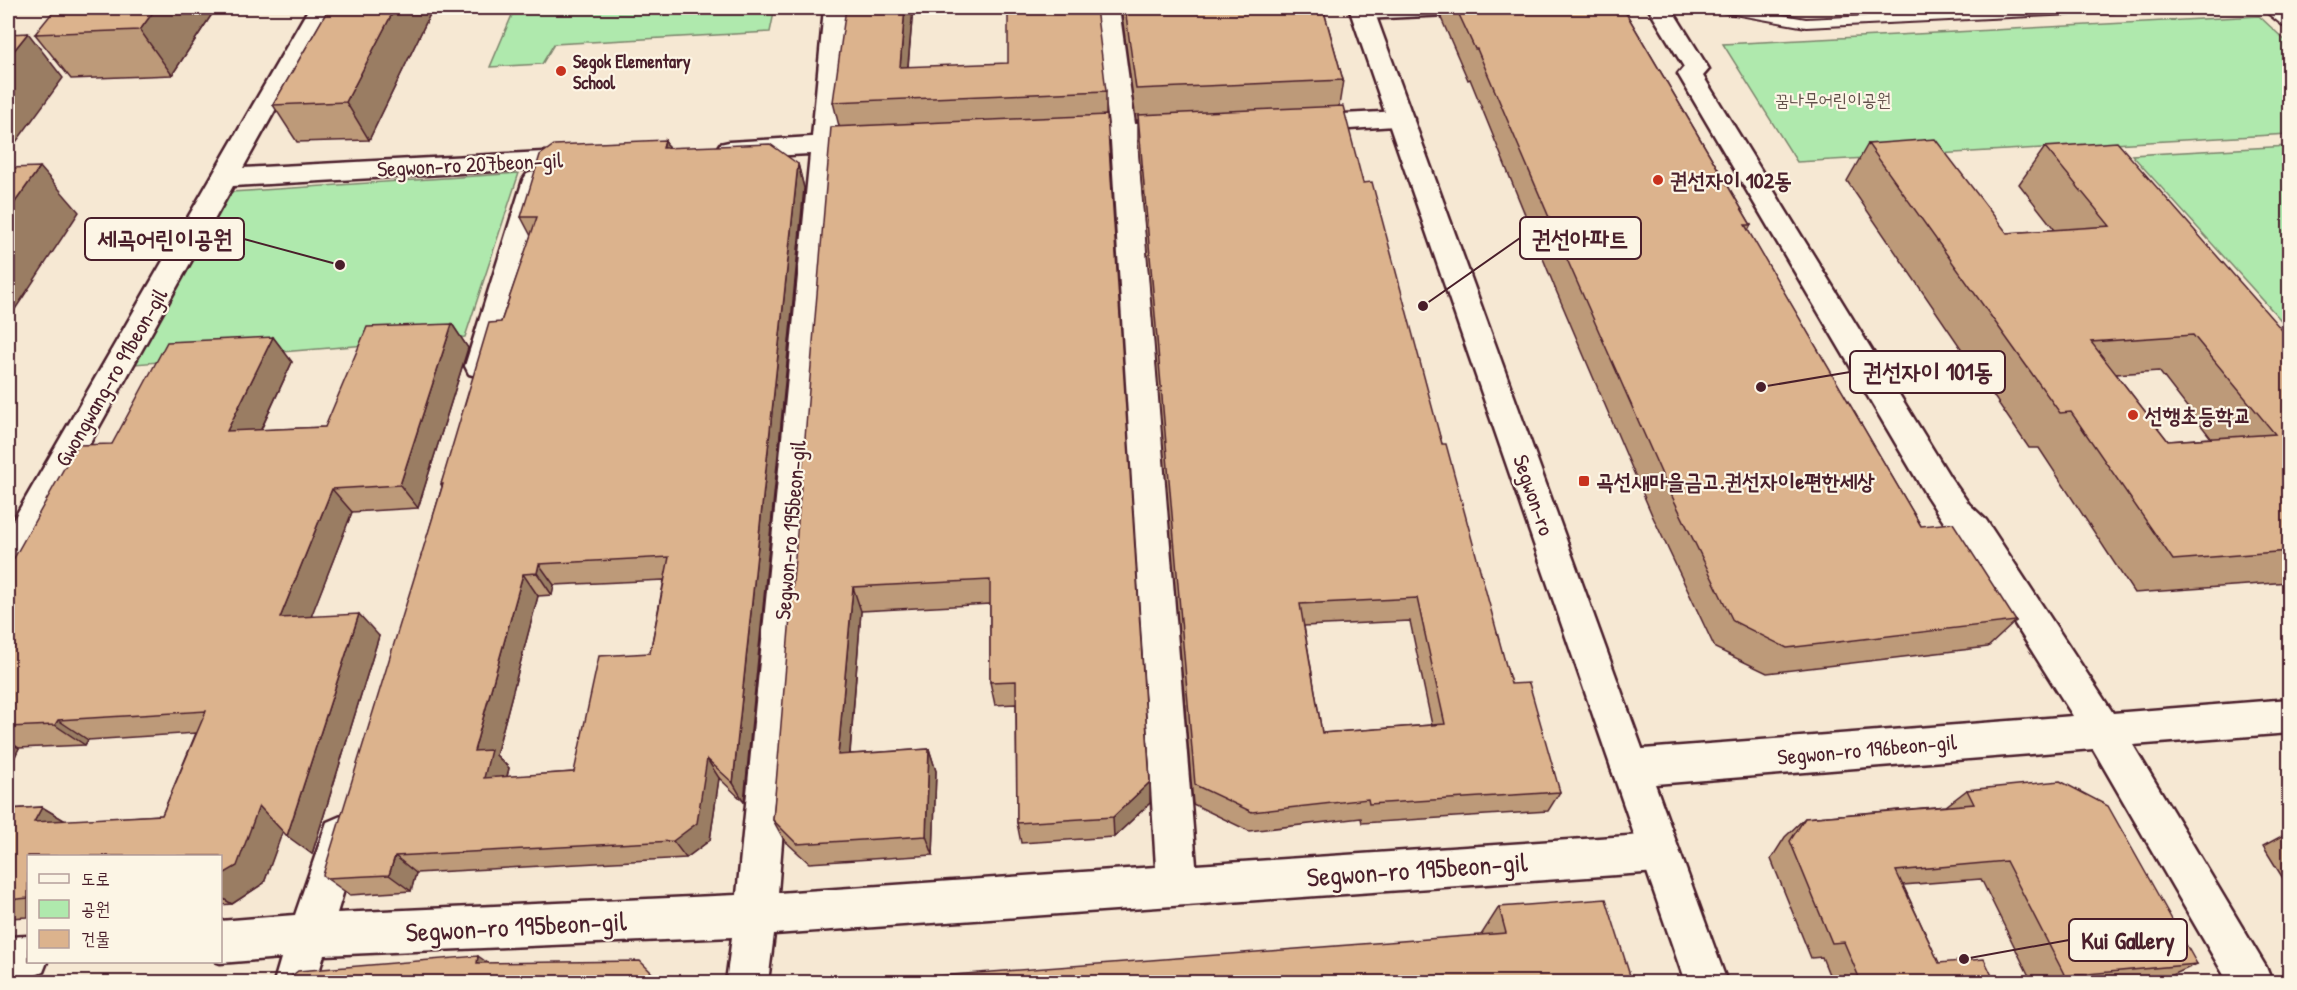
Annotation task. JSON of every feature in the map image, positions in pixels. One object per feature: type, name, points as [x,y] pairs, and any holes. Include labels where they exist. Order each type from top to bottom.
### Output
[{"type":"street","name":"Gwongwang-ro 91beon-gil","points":[[8,559],[320,8]]},
{"type":"street","points":[[824,144],[836,8]]},
{"type":"street","points":[[1107,8],[1123,133],[1177,885]]},
{"type":"street","points":[[1362,10],[1448,8]]},
{"type":"street","points":[[1659,8],[1697,69],[1689,74],[1938,486],[1957,514],[1974,530],[2103,730],[2251,982]]},
{"type":"street","name":"Segwon-ro","points":[[1362,10],[1658,853],[1706,982]]},
{"type":"street","points":[[1285,125],[1401,119]]},
{"type":"street","points":[[1039,136],[1204,129]]},
{"type":"street","points":[[706,151],[896,141]]},
{"type":"street","name":"Segwon-ro 195beon-gil","points":[[756,915],[824,144]]},
{"type":"street","name":"Segwon-ro 207beon-gil","points":[[225,178],[600,157]]},
{"type":"street","points":[[470,400],[541,161]]},
{"type":"street","name":"Segwon-ro 196beon-gil","points":[[1630,768],[2289,716]]},
{"type":"street","points":[[295,982],[349,810]]},
{"type":"street","name":"Segwon-ro 195beon-gil","points":[[222,942],[311,935],[756,915],[1658,853]]},
{"type":"street","points":[[747,982],[756,915]]},
{"type":"street","points":[[8,958],[27,957]]},
{"type":"lane","points":[[1723,8],[1806,23],[2114,8]]},
{"type":"lane","points":[[2268,8],[2289,27]]},
{"type":"green space","points":[[515,8],[775,8],[770,32],[554,44],[542,64],[490,67]]},
{"type":"green space","name":"꿈나무어린이공원","points":[[2259,16],[2289,44],[2289,134],[1797,162],[1723,44]]},
{"type":"green space","points":[[2290,146],[2289,329],[2132,155]]},
{"type":"green space","points":[[519,173],[465,337],[135,364],[231,192]]},
{"type":"building","points":[[56,8],[156,8],[140,30],[35,34]]},
{"type":"building","points":[[329,8],[395,8],[346,102],[273,105]]},
{"type":"building","points":[[846,8],[905,8],[900,67],[1008,63],[1008,8],[1096,8],[1106,91],[833,102]]},
{"type":"building","points":[[1125,8],[1323,8],[1343,80],[1136,89]]},
{"type":"building","points":[[1456,8],[1623,8],[1751,225],[1745,225],[1921,526],[1953,523],[2016,621],[1787,648],[1733,621],[1667,486],[1477,49]]},
{"type":"building","points":[[28,33],[8,58],[8,34]]},
{"type":"building","points":[[1343,106],[1363,183],[1372,182],[1442,444],[1446,444],[1511,684],[1529,683],[1560,792],[1369,804],[1368,799],[1252,812],[1195,785],[1138,115]],"holes":[[[1417,598],[1445,724],[1322,733],[1300,604]]]},
{"type":"building","points":[[1107,115],[1150,782],[1113,817],[1017,823],[1016,681],[990,682],[990,580],[853,587],[838,755],[929,749],[926,836],[797,844],[773,820],[831,127]]},
{"type":"building","points":[[1935,139],[2007,233],[2110,226],[2045,147],[2117,142],[2289,338],[2289,551],[2173,560],[2071,412],[2060,413],[1868,144]],"holes":[[[2193,335],[2275,434],[2168,441],[2091,342]]]},
{"type":"building","points":[[665,140],[663,148],[770,144],[798,164],[733,783],[707,759],[697,823],[673,841],[395,856],[389,875],[326,878],[323,875],[443,484],[441,484],[489,323],[501,322],[537,217],[521,217],[540,155],[554,145]],"holes":[[[669,557],[650,653],[599,656],[574,772],[484,778],[491,750],[474,751],[523,574],[537,573],[539,564]]]},
{"type":"building","points":[[40,167],[8,212],[8,168]]},
{"type":"building","points":[[452,324],[400,485],[332,489],[280,618],[359,614],[287,836],[259,806],[237,866],[222,875],[222,855],[27,855],[27,898],[8,900],[8,809],[42,807],[34,822],[162,815],[206,711],[58,720],[55,725],[8,727],[8,569],[77,445],[112,444],[167,342],[273,337],[227,431],[325,427],[367,327]]},
{"type":"building","points":[[2060,781],[2108,806],[2197,964],[2065,976],[2006,861],[1896,871],[1939,963],[1984,959],[1995,982],[1861,982],[1844,942],[1832,943],[1790,841],[1805,818],[1974,804],[1967,790]]},
{"type":"building","points":[[1606,899],[1632,982],[939,982],[939,976],[1506,933],[1499,907]]},
{"type":"building","points":[[478,956],[477,963],[640,961],[661,982],[284,982],[298,971]]},
{"type":"place","name":"Segok Elementary School","points":[[561,71]]},
{"type":"place","name":"권선자이 102동","points":[[1658,180]]},
{"type":"place","name":"세곡어린이공원","points":[[340,265]]},
{"type":"place","name":"권선아파트","points":[[1423,306]]},
{"type":"place","name":"권선자이 101동","points":[[1761,387]]},
{"type":"place","name":"선행초등학교","points":[[2133,415]]},
{"type":"place","name":"곡선새마을금고.권선자이e편한세상","points":[[1584,481]]},
{"type":"place","name":"Kui Gallery","points":[[1964,959]]}]
